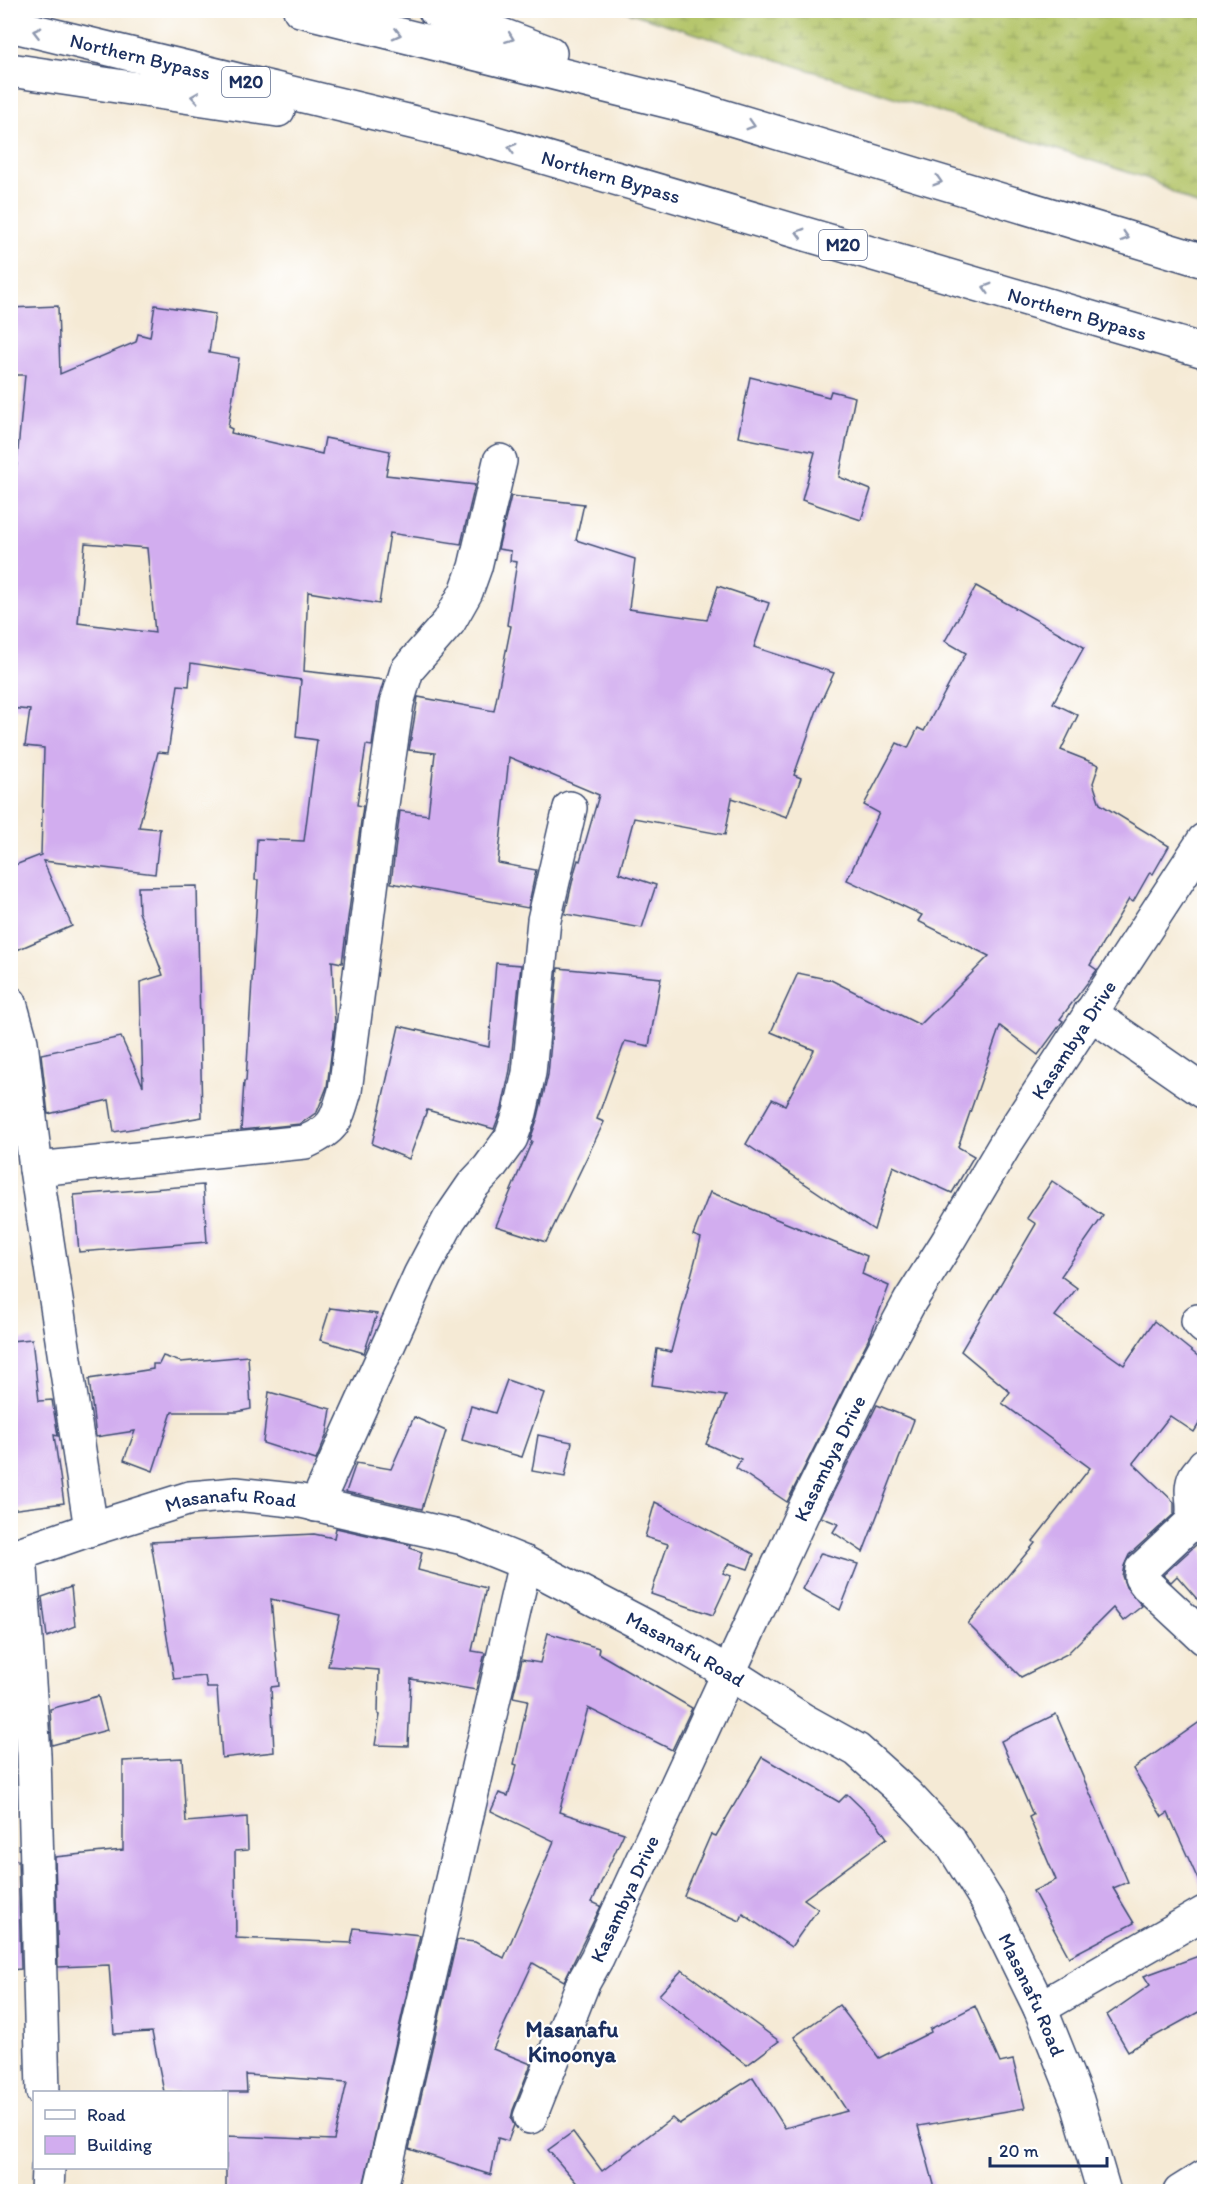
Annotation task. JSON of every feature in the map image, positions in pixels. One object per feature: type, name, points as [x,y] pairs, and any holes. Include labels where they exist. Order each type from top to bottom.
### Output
[{"type":"main road","points":[[300,10],[695,108],[1204,261]]},
{"type":"main road","points":[[435,10],[695,108]]},
{"type":"main road","name":"Northern Bypass","points":[[10,26],[482,139],[1204,351]]},
{"type":"main road","points":[[10,70],[482,139]]},
{"type":"main road","points":[[36,1169],[305,1142],[326,1133],[338,1117],[345,1091],[396,703],[407,670],[448,622],[466,591],[475,567],[500,461]]},
{"type":"main road","points":[[316,1504],[420,1275],[444,1229],[473,1185],[511,1138],[520,1113],[529,1073],[544,920],[570,808]]},
{"type":"main road","name":"Kasambya Drive","points":[[530,2117],[583,1983],[597,1958],[809,1499],[910,1301],[1006,1143],[1204,840]]},
{"type":"main road","points":[[10,1004],[21,1042],[36,1169],[91,1529]]},
{"type":"main road","points":[[1090,1013],[1204,1092]]},
{"type":"main road","points":[[1204,1465],[1195,1477],[1192,1491],[1194,1519],[1142,1569],[1141,1577],[1204,1638]]},
{"type":"main road","name":"Masanafu Road","points":[[15,1555],[190,1498],[236,1494],[316,1504],[463,1538],[525,1563],[674,1641],[729,1673],[803,1720],[857,1750],[907,1795],[949,1840],[988,1904],[1040,2008],[1077,2100],[1104,2192]]},
{"type":"main road","points":[[15,1555],[34,1755],[43,2091]]},
{"type":"main road","points":[[380,2192],[525,1563]]},
{"type":"main road","points":[[1040,2008],[1204,1913]]},
{"type":"main road","points":[[48,2169],[48,2192]]},
{"type":"main road","points":[[1179,2192],[1204,2177]]},
{"type":"green space","points":[[625,11],[1204,11],[1204,209],[1149,179]]},
{"type":"building","points":[[155,305],[215,314],[209,353],[239,358],[228,427],[232,429],[231,433],[322,454],[325,438],[390,451],[386,475],[475,485],[461,544],[390,533],[379,604],[308,592],[304,671],[384,680],[378,700],[372,746],[366,745],[357,805],[363,806],[342,963],[332,961],[335,1024],[327,1087],[317,1112],[300,1124],[241,1130],[258,880],[255,880],[257,839],[304,841],[317,740],[296,737],[301,680],[191,663],[189,686],[178,685],[168,753],[158,752],[139,827],[160,829],[155,874],[43,861],[72,926],[10,953],[10,867],[41,855],[44,748],[25,746],[30,710],[10,708],[10,471],[16,471],[25,375],[10,375],[10,308],[58,306],[60,374],[136,342],[138,334],[150,337]],"holes":[[[85,543],[147,548],[155,633],[78,623]]]},
{"type":"building","points":[[750,377],[829,397],[831,391],[855,397],[839,477],[871,490],[861,520],[802,500],[815,452],[738,437]]},
{"type":"building","points":[[511,496],[584,504],[576,540],[635,559],[629,609],[707,620],[718,586],[769,603],[754,647],[834,673],[817,710],[794,775],[801,778],[787,817],[732,798],[725,835],[634,818],[619,873],[656,885],[642,928],[565,914],[575,870],[578,860],[580,861],[599,795],[509,757],[498,863],[536,870],[528,908],[391,883],[400,811],[428,815],[435,753],[409,750],[418,697],[494,711],[511,626],[507,625],[517,562],[510,561],[511,551],[498,549]]},
{"type":"building","points":[[976,586],[1084,647],[1053,703],[1078,715],[1061,750],[1099,765],[1093,783],[1100,804],[1169,846],[1153,874],[1150,872],[1133,902],[1129,899],[1090,965],[1097,970],[1060,1019],[1063,1021],[1038,1055],[1000,1026],[958,1147],[974,1156],[952,1193],[893,1166],[874,1230],[746,1144],[772,1099],[785,1105],[814,1050],[771,1032],[798,973],[831,980],[920,1025],[989,956],[918,921],[922,915],[847,880],[879,813],[864,805],[897,743],[908,748],[918,728],[924,731],[966,653],[945,641]]},
{"type":"building","points":[[197,886],[202,1117],[114,1132],[109,1100],[48,1114],[41,1054],[121,1037],[143,1086],[140,982],[163,975],[139,912],[138,887]]},
{"type":"building","points":[[496,963],[521,965],[510,1070],[502,1108],[494,1129],[427,1110],[409,1159],[372,1144],[399,1026],[489,1047]]},
{"type":"building","points":[[558,968],[661,978],[649,1046],[625,1041],[597,1119],[604,1122],[546,1242],[496,1226],[532,1141],[530,1140],[538,1117],[548,1075]]},
{"type":"building","points":[[1052,1181],[1103,1216],[1061,1276],[1077,1288],[1055,1316],[1124,1365],[1154,1321],[1204,1361],[1204,1416],[1194,1432],[1170,1416],[1133,1463],[1174,1502],[1174,1514],[1129,1555],[1124,1566],[1122,1576],[1126,1587],[1142,1606],[1123,1621],[1113,1608],[1067,1654],[1021,1677],[968,1624],[1035,1543],[1033,1541],[1090,1468],[1002,1403],[1010,1392],[961,1351],[1036,1224],[1027,1218]]},
{"type":"building","points":[[203,1185],[207,1242],[79,1252],[74,1195]]},
{"type":"building","points":[[710,1192],[867,1256],[862,1274],[889,1286],[871,1334],[787,1502],[736,1468],[741,1459],[706,1444],[726,1396],[652,1385],[657,1349],[671,1352],[701,1238],[693,1235]]},
{"type":"building","points":[[330,1308],[377,1314],[364,1353],[320,1340]]},
{"type":"building","points":[[32,1339],[39,1401],[52,1400],[58,1436],[54,1435],[64,1503],[10,1510],[10,1341]]},
{"type":"building","points":[[163,1356],[181,1362],[248,1356],[251,1409],[237,1412],[172,1412],[153,1471],[124,1460],[135,1431],[96,1437],[89,1379],[153,1369],[153,1364],[159,1364]]},
{"type":"building","points":[[507,1380],[544,1393],[522,1457],[462,1440],[471,1406],[495,1413]]},
{"type":"building","points":[[269,1392],[331,1409],[327,1434],[316,1460],[263,1443]]},
{"type":"building","points":[[877,1405],[914,1420],[863,1552],[833,1532],[838,1524],[821,1517]]},
{"type":"building","points":[[414,1417],[446,1431],[422,1509],[346,1492],[356,1463],[391,1469]]},
{"type":"building","points":[[538,1435],[572,1442],[565,1477],[532,1471]]},
{"type":"building","points":[[655,1502],[754,1554],[748,1569],[729,1563],[723,1573],[731,1576],[713,1615],[651,1594],[668,1544],[645,1537]]},
{"type":"building","points":[[336,1528],[411,1545],[410,1548],[422,1552],[418,1570],[486,1588],[472,1651],[485,1653],[476,1690],[411,1679],[408,1746],[375,1745],[380,1715],[378,1714],[379,1670],[328,1666],[340,1615],[271,1599],[279,1686],[271,1687],[274,1752],[222,1758],[217,1688],[207,1688],[205,1676],[174,1679],[151,1542],[314,1534],[334,1538]]},
{"type":"building","points":[[1197,1544],[1204,1552],[1204,1607],[1177,1576],[1171,1582],[1163,1575]]},
{"type":"building","points":[[821,1553],[858,1564],[840,1610],[802,1589]]},
{"type":"building","points":[[71,1587],[75,1626],[47,1637],[42,1597]]},
{"type":"building","points":[[548,1633],[599,1648],[598,1653],[692,1708],[672,1750],[588,1708],[559,1812],[624,1833],[592,1902],[601,1906],[564,1981],[533,1963],[493,2049],[531,2064],[513,2110],[511,2119],[514,2125],[508,2141],[498,2138],[491,2175],[409,2149],[457,1940],[475,1942],[504,1958],[554,1841],[491,1811],[499,1793],[508,1796],[517,1765],[514,1764],[528,1700],[513,1697],[522,1660],[540,1663]]},
{"type":"building","points":[[98,1696],[107,1730],[52,1745],[50,1709]]},
{"type":"building","points":[[1056,1714],[1128,1882],[1113,1888],[1134,1923],[1069,1957],[1033,1891],[1056,1880],[1029,1817],[1033,1815],[1001,1741]]},
{"type":"building","points":[[1204,1719],[1204,1893],[1168,1813],[1162,1817],[1133,1769]]},
{"type":"building","points":[[762,1757],[839,1802],[847,1794],[876,1822],[887,1838],[804,1899],[818,1909],[791,1947],[743,1914],[740,1921],[684,1896],[711,1834],[716,1836]]},
{"type":"building","points":[[182,1758],[186,1822],[247,1817],[248,1850],[235,1851],[236,1938],[351,1943],[354,1928],[420,1935],[362,2192],[226,2192],[228,2136],[334,2140],[347,2082],[246,2075],[247,2092],[164,2091],[152,2032],[114,2034],[109,1965],[58,1967],[55,1857],[123,1850],[123,1761]]},
{"type":"building","points":[[18,1860],[21,1969],[10,1970],[10,1861]]},
{"type":"building","points":[[1204,1954],[1204,2009],[1128,2051],[1107,2015],[1150,1985],[1144,1976]]},
{"type":"building","points":[[682,1970],[779,2041],[747,2065],[659,1995]]},
{"type":"building","points":[[839,2005],[879,2058],[931,2032],[930,2029],[975,2006],[1000,2063],[1013,2060],[1025,2108],[918,2126],[936,2192],[576,2192],[581,2188],[548,2150],[573,2132],[602,2171],[672,2118],[679,2124],[753,2077],[785,2128],[847,2111],[821,2071],[794,2037]]},
{"type":"district","name":"Masanafu Kinoonya","points":[[572,2042]]}]
